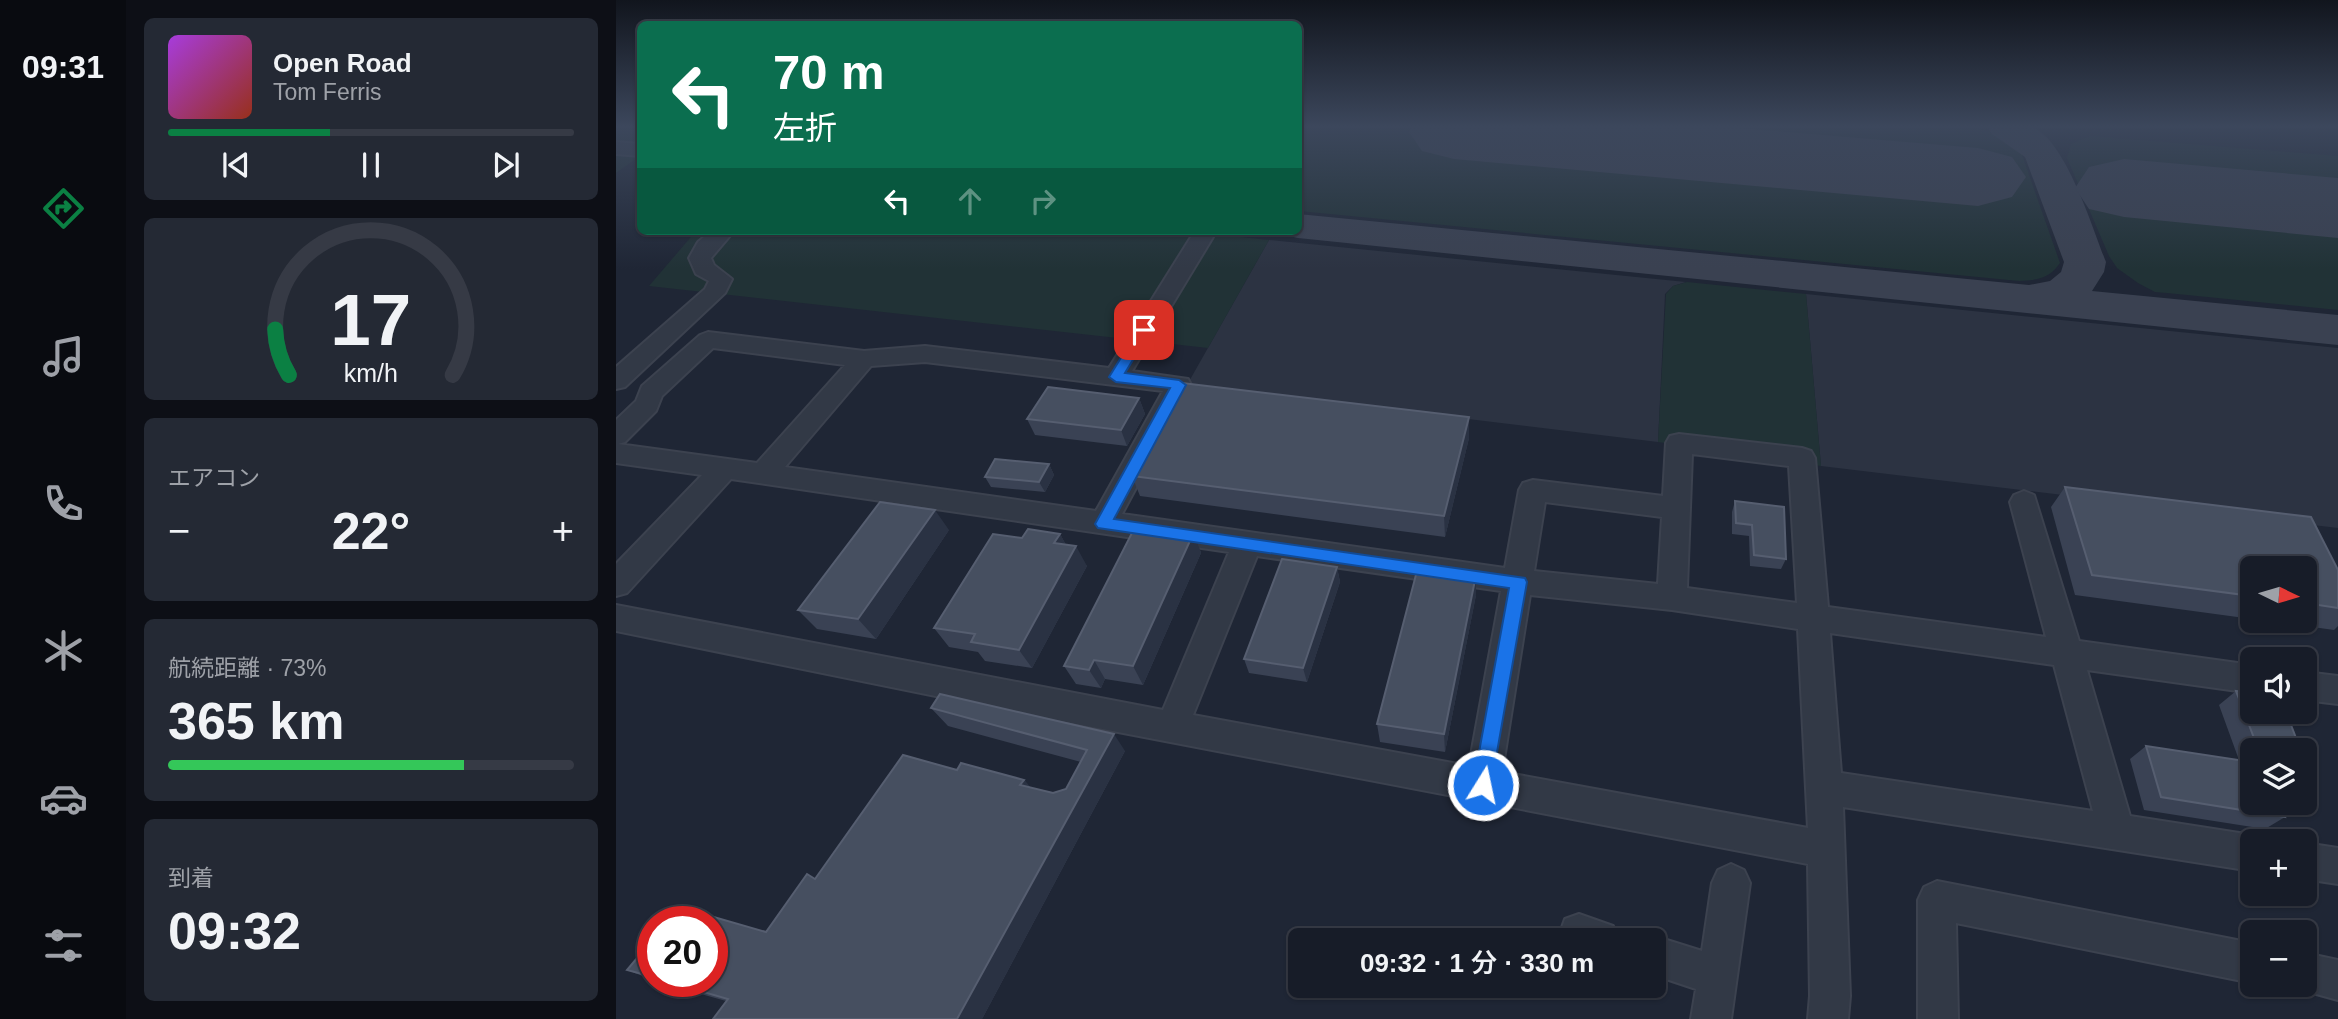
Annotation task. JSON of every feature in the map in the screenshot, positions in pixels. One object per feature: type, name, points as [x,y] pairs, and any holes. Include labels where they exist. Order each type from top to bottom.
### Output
[{"type":"street","points":[[616,381],[714,293],[721,279],[704,270],[700,258],[706,247],[719,235]]},
{"type":"street","points":[[1116,377],[1202,237]]},
{"type":"street","points":[[616,435],[647,405],[651,392],[708,340],[864,359],[925,354],[1179,385],[1103,524]]},
{"type":"street","points":[[762,475],[864,359]]},
{"type":"street","points":[[1672,598],[1679,443],[1802,458],[1828,850],[1828,1019]]},
{"type":"street","points":[[616,453],[1519,582],[1672,598],[2240,677]]},
{"type":"street","points":[[616,584],[724,469]]},
{"type":"street","points":[[1483,785],[1533,491],[1676,508]]},
{"type":"street","points":[[2024,502],[2117,832]]},
{"type":"street","points":[[1172,727],[1247,544]]},
{"type":"street","points":[[616,618],[1172,727],[1828,850]]},
{"type":"street","points":[[2317,687],[2338,690]]},
{"type":"street","points":[[1825,787],[2240,851]]},
{"type":"street","points":[[2317,863],[2338,866]]},
{"type":"street","points":[[1711,1019],[1731,883]]},
{"type":"street","points":[[1938,1019],[1937,900],[2240,961]]},
{"type":"street","points":[[1666,960],[1718,976]]},
{"type":"street","points":[[2317,976],[2338,980]]},
{"type":"shaded area","points":[[1302,174],[2029,174],[2060,263],[2042,278],[2019,281],[1302,211]]},
{"type":"shaded area","points":[[2074,174],[2338,174],[2338,310],[2155,292],[2117,268],[2109,256]]},
{"type":"shaded area","points":[[693,235],[1222,235],[1269,240],[1208,348],[649,286]]},
{"type":"shaded area","points":[[1269,240],[1686,282],[1673,286],[1665,294],[1658,442],[1187,385]]},
{"type":"shaded area","points":[[1687,282],[1806,294],[1821,466],[1658,442],[1666,294],[1673,286]]},
{"type":"shaded area","points":[[1806,294],[2338,348],[2338,528],[1821,466]]},
{"type":"building","points":[[1182,383],[1469,417],[1444,516],[1132,476]]},
{"type":"building","points":[[1048,387],[1139,398],[1121,430],[1027,419]]},
{"type":"building","points":[[995,459],[1049,464],[1039,482],[985,477]]},
{"type":"building","points":[[2065,487],[2311,517],[2338,570],[2338,608],[2317,605],[2317,556],[2240,556],[2240,594],[2092,575]]},
{"type":"building","points":[[1735,501],[1784,507],[1786,559],[1754,555],[1752,525],[1736,523]]},
{"type":"building","points":[[880,502],[935,510],[858,619],[798,610]]},
{"type":"building","points":[[1136,525],[1194,532],[1133,666],[1094,660],[1089,670],[1064,666]]},
{"type":"building","points":[[1028,529],[1060,534],[1054,543],[1076,546],[1019,650],[971,642],[975,634],[934,628],[993,534],[1022,538]]},
{"type":"building","points":[[1282,559],[1337,567],[1303,668],[1244,659]]},
{"type":"building","points":[[1418,567],[1476,575],[1444,734],[1377,724]]},
{"type":"building","points":[[940,694],[1114,734],[957,1019],[713,1019],[728,999],[721,997],[728,997],[728,921],[766,932],[807,874],[815,879],[903,755],[957,770],[961,763],[1024,780],[1020,785],[1053,793],[1066,789],[1087,750],[931,708]]},
{"type":"building","points":[[2249,724],[2291,724],[2296,738],[2254,738]]},
{"type":"building","points":[[2146,746],[2240,760],[2240,810],[2161,797]]},
{"type":"building","points":[[637,958],[637,973],[627,970]]},
{"type":"taxiway","points":[[2028,299],[2057,294],[2073,286],[2083,272],[2085,262],[2051,174]]},
{"type":"taxiway","points":[[1302,226],[2028,299]]},
{"type":"taxiway","points":[[2028,299],[2338,330]]},
{"type":"runway","points":[[1938,174],[1978,177]]},
{"type":"runway","points":[[2124,188],[2338,208]]},
{"type":"route","points":[[1144,330],[1116,377],[1179,385],[1103,524],[1519,582],[1483,785]]}]
